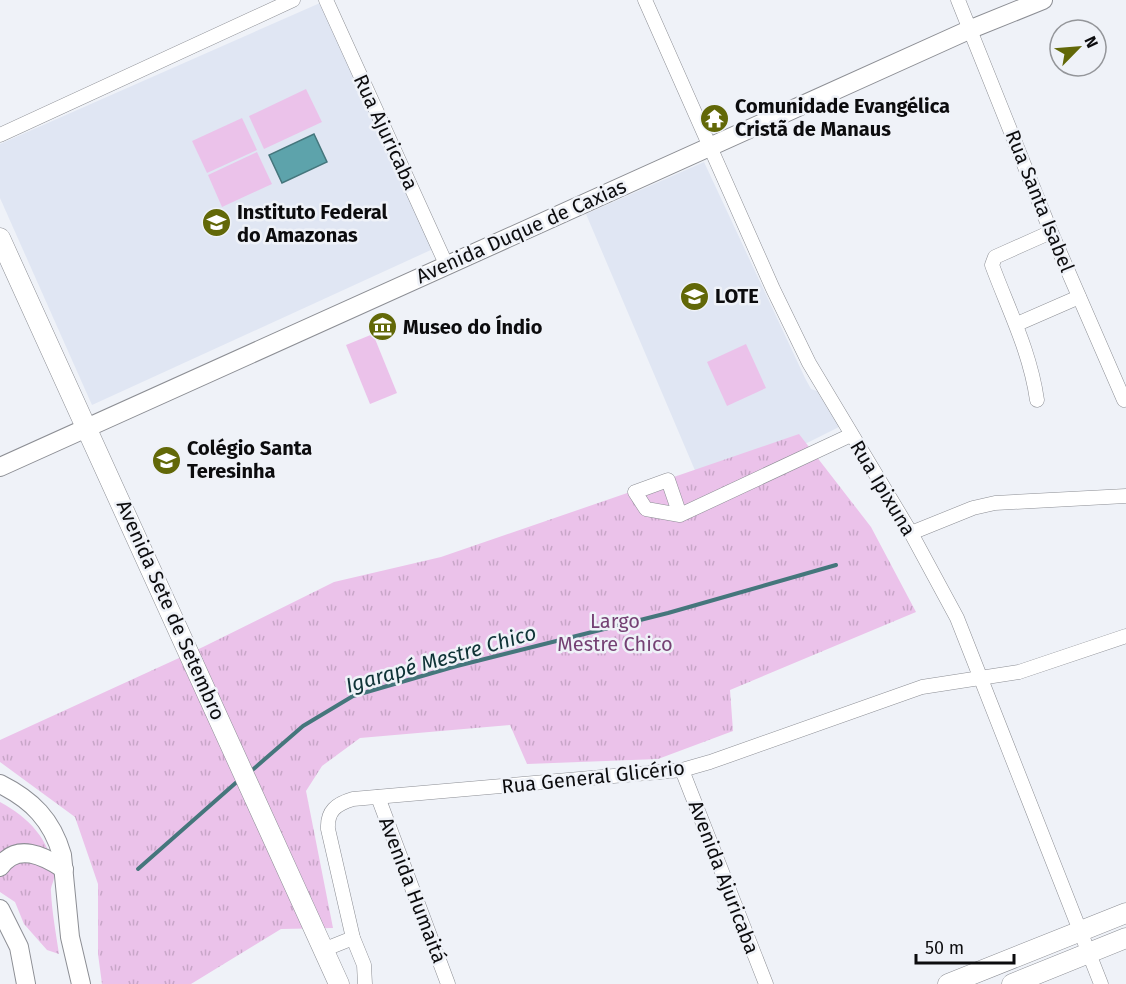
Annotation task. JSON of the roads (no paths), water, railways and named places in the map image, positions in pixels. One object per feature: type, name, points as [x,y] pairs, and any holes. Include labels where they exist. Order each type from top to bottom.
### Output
[{"type":"main road","name":"Avenida Sete de Setembro","points":[[0,238],[339,984]]},
{"type":"main road","points":[[948,984],[1126,913]]},
{"type":"main road","points":[[1012,984],[1126,938]]},
{"type":"street","points":[[0,135],[293,0]]},
{"type":"street","name":"Rua Ajuricaba","points":[[326,0],[446,264]]},
{"type":"street","name":"Rua Ipixuna","points":[[645,0],[709,147],[809,363],[911,533],[957,618],[983,678],[1079,932],[1101,984]]},
{"type":"street","name":"Rua Santa Isabel","points":[[958,0],[1051,232],[1124,400]]},
{"type":"street","name":"Avenida Duque de Caxias","points":[[0,467],[446,264],[971,29],[1043,0]]},
{"type":"street","points":[[1037,400],[1030,362],[1017,324],[996,278],[992,260],[1000,254],[1051,232]]},
{"type":"street","points":[[1017,324],[1079,297]]},
{"type":"street","points":[[680,515],[851,435]]},
{"type":"street","points":[[911,533],[973,508],[994,503],[1126,496]]},
{"type":"street","name":"Rua General Glicério","points":[[365,984],[364,965],[353,938],[327,818],[332,808],[342,802],[682,770],[922,687],[1019,672],[1126,636]]},
{"type":"street","name":"Avenida Ajuricaba","points":[[682,770],[766,984]]},
{"type":"street","points":[[0,784],[37,807],[58,841],[64,869],[70,936],[81,984]]},
{"type":"street","name":"Avenida Humaitá","points":[[378,797],[448,984]]},
{"type":"street","points":[[0,867],[5,859],[21,853],[46,857],[64,869]]},
{"type":"street","points":[[0,908],[19,946],[26,984]]},
{"type":"street","points":[[322,948],[353,938]]},
{"type":"water","points":[[314,134],[327,162],[282,183],[269,155]]},
{"type":"waterway","name":"Igarapé Mestre Chico","points":[[250,772],[303,726],[353,696],[453,667],[668,613],[836,565]]},
{"type":"waterway","name":"Igarapé Mestre Chico","points":[[138,869],[239,780]]},
{"type":"place","name":"Comunidade Evangélica Cristã de Manaus","points":[[714,118]]},
{"type":"place","name":"Instituto Federal do Amazonas","points":[[216,223]]},
{"type":"place","name":"LOTE","points":[[694,296]]},
{"type":"place","name":"Museo do Índio","points":[[382,327]]},
{"type":"place","name":"Colégio Santa Teresinha","points":[[166,460]]},
{"type":"park label","name":"Largo Mestre Chico","points":[[615,632]]}]
